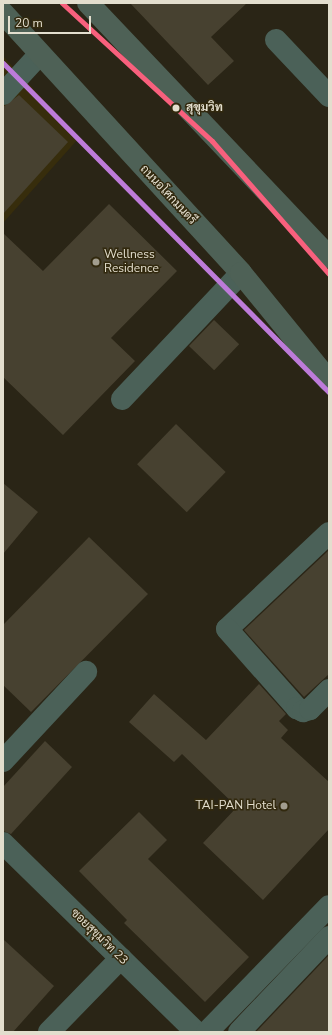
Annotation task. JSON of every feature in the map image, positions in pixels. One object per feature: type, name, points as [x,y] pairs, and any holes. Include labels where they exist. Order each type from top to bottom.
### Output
[{"type":"main road","points":[[88,3],[329,257]]},
{"type":"main road","name":"ถนนอโศกมนตรี","points":[[3,13],[39,55],[241,273],[329,381]]},
{"type":"street","points":[[276,40],[329,96]]},
{"type":"street","points":[[3,94],[39,55]]},
{"type":"street","points":[[122,399],[241,273]]},
{"type":"street","points":[[329,532],[226,629],[297,708],[310,709],[329,690]]},
{"type":"street","points":[[3,761],[86,672]]},
{"type":"street","name":"ซอยสุขุมวิท 23","points":[[3,843],[196,1032]]},
{"type":"street","points":[[207,1032],[329,906]]},
{"type":"street","points":[[239,1032],[329,936]]},
{"type":"street","points":[[49,1032],[121,958]]},
{"type":"shaded area","points":[[3,56],[79,138],[3,223]]},
{"type":"building","points":[[130,3],[247,3],[211,37],[234,61],[208,85]]},
{"type":"building","points":[[19,95],[68,142],[3,214],[3,107]]},
{"type":"building","points":[[109,204],[177,271],[111,338],[135,361],[63,435],[3,377],[3,233],[43,271]]},
{"type":"building","points":[[214,320],[239,344],[214,370],[189,346]]},
{"type":"building","points":[[176,424],[226,472],[187,512],[137,464]]},
{"type":"building","points":[[3,483],[38,512],[3,554]]},
{"type":"building","points":[[89,537],[148,594],[31,712],[3,685],[3,625]]},
{"type":"building","points":[[329,550],[329,674],[304,697],[244,630]]},
{"type":"building","points":[[259,684],[286,714],[279,721],[288,730],[281,738],[329,782],[329,829],[263,900],[203,843],[237,807],[182,754],[174,762],[129,722],[154,694],[206,740]]},
{"type":"building","points":[[45,741],[72,767],[11,834],[3,831],[3,787]]},
{"type":"building","points":[[139,812],[167,840],[148,859],[249,957],[205,1002],[124,923],[127,920],[79,871]]},
{"type":"building","points":[[3,939],[54,986],[13,1032],[3,1032]]},
{"type":"building","points":[[329,955],[329,1032],[256,1032]]},
{"type":"transit line","points":[[62,3],[212,141],[329,274]]},
{"type":"transit line","points":[[3,63],[329,393]]},
{"type":"place","name":"สุขุมวิท","points":[[176,108]]},
{"type":"place","name":"Wellness Residence","points":[[96,262]]},
{"type":"place","name":"TAI-PAN Hotel","points":[[284,806]]}]
